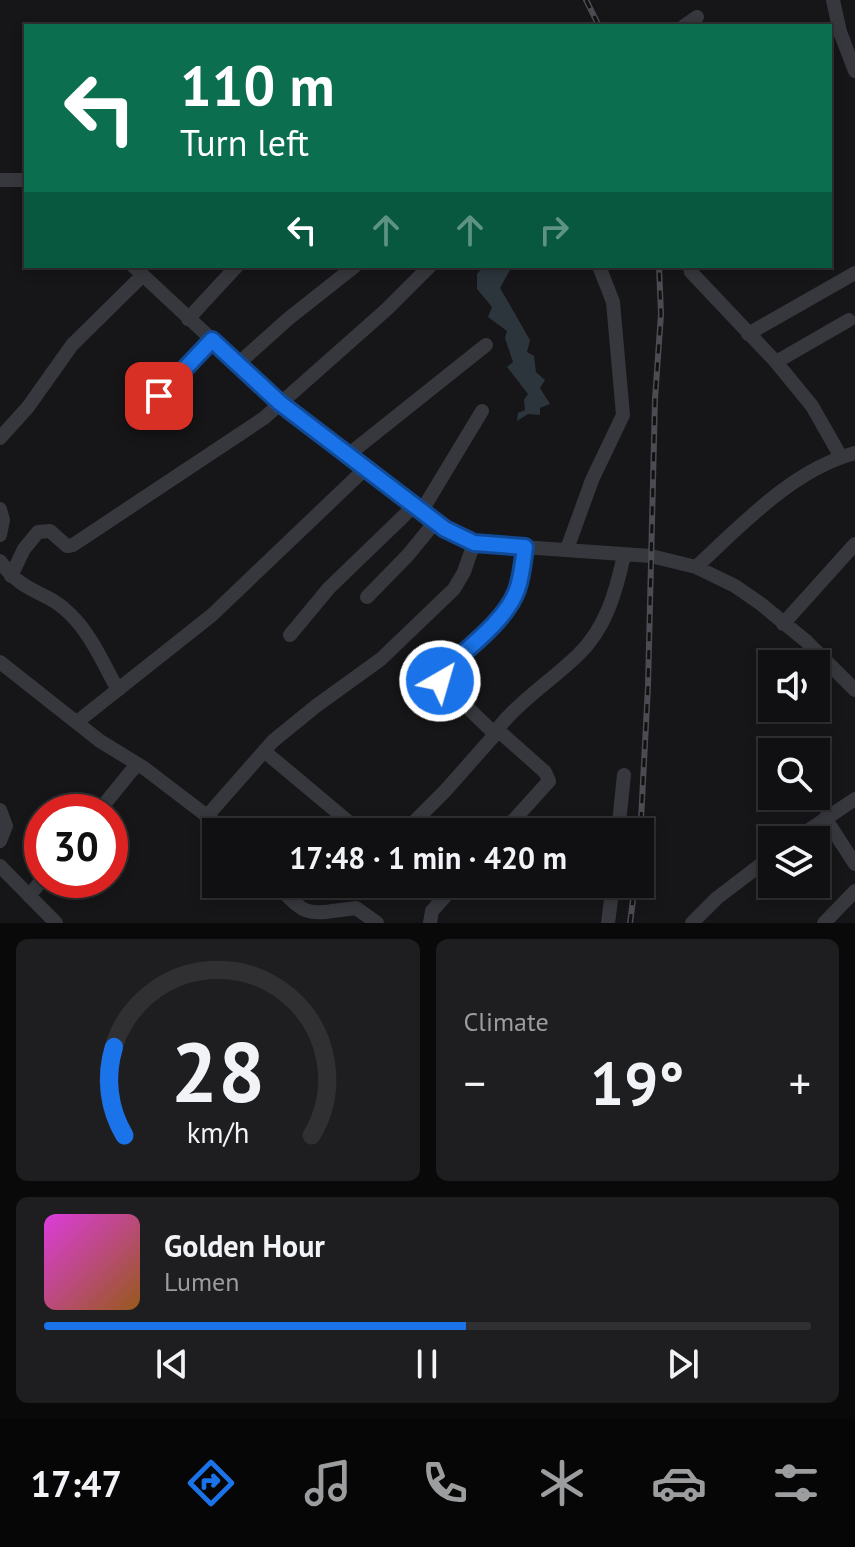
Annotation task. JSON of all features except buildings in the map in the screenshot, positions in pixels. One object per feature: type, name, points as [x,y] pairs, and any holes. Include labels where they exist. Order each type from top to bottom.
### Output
[{"type":"street","points":[[833,0],[840,32],[855,71]]},
{"type":"street","points":[[687,24],[697,17]]},
{"type":"street","points":[[0,180],[24,180]]},
{"type":"street","points":[[188,319],[235,268]]},
{"type":"street","points":[[239,363],[352,268]]},
{"type":"street","points":[[11,576],[24,549],[38,532],[50,531],[67,546],[73,545],[255,425],[387,309],[428,268]]},
{"type":"street","points":[[567,549],[592,480],[623,415],[613,302],[600,268]]},
{"type":"street","points":[[688,268],[776,362],[848,455],[780,491],[696,567]]},
{"type":"street","points":[[1,436],[28,407],[72,345],[138,271],[280,403],[455,536],[474,543],[651,556],[696,567],[735,586],[806,641],[855,690]]},
{"type":"street","points":[[748,334],[855,273]]},
{"type":"street","points":[[776,362],[849,320]]},
{"type":"street","points":[[159,396],[212,340]]},
{"type":"street","points":[[348,455],[486,345]]},
{"type":"street","points":[[290,635],[329,588],[418,509],[482,411]]},
{"type":"street","points":[[77,722],[212,615],[366,468]]},
{"type":"street","points":[[0,509],[3,520],[0,535]]},
{"type":"street","points":[[367,597],[435,522]]},
{"type":"street","points":[[207,816],[264,751],[316,706],[372,666],[454,589],[474,543]]},
{"type":"street","points":[[516,818],[548,785],[549,779],[440,681],[440,676],[504,613],[516,593],[525,547]]},
{"type":"street","points":[[418,818],[529,695],[580,653],[594,635],[615,596],[624,555]]},
{"type":"street","points":[[783,624],[852,555]]},
{"type":"street","points":[[0,561],[23,586],[71,615],[118,690]]},
{"type":"street","points":[[0,662],[100,741],[137,764],[210,818]]},
{"type":"street","points":[[264,751],[344,818]]},
{"type":"street","points":[[113,794],[137,764]]},
{"type":"street","points":[[619,818],[624,775]]},
{"type":"street","points":[[814,826],[855,799]]},
{"type":"street","points":[[0,810],[6,826],[0,841]]},
{"type":"street","points":[[825,818],[855,864]]},
{"type":"street","points":[[0,866],[24,891]]},
{"type":"street","points":[[692,923],[717,898],[758,867]]},
{"type":"street","points":[[824,923],[855,891]]},
{"type":"street","points":[[31,898],[56,923]]},
{"type":"street","points":[[288,898],[307,912],[356,908],[377,923]]},
{"type":"street","points":[[429,923],[430,915],[444,898]]},
{"type":"street","points":[[608,923],[611,898]]},
{"type":"shaded area","points":[[482,268],[511,268],[500,288],[530,340],[527,352],[534,356],[536,372],[545,380],[540,388],[550,404],[540,408],[540,415],[528,414],[517,421],[518,413],[525,410],[524,400],[528,394],[507,367],[513,362],[505,338],[507,331],[488,317],[492,307],[477,289],[477,274]]},
{"type":"railway","points":[[586,0],[598,24]]},
{"type":"railway","points":[[641,818],[648,686],[655,399],[661,314],[659,268]]},
{"type":"railway","points":[[630,923],[633,898]]},
{"type":"route","points":[[159,396],[212,340],[280,403],[455,536],[474,543],[525,547],[519,586],[510,604],[441,673],[440,681]]}]
